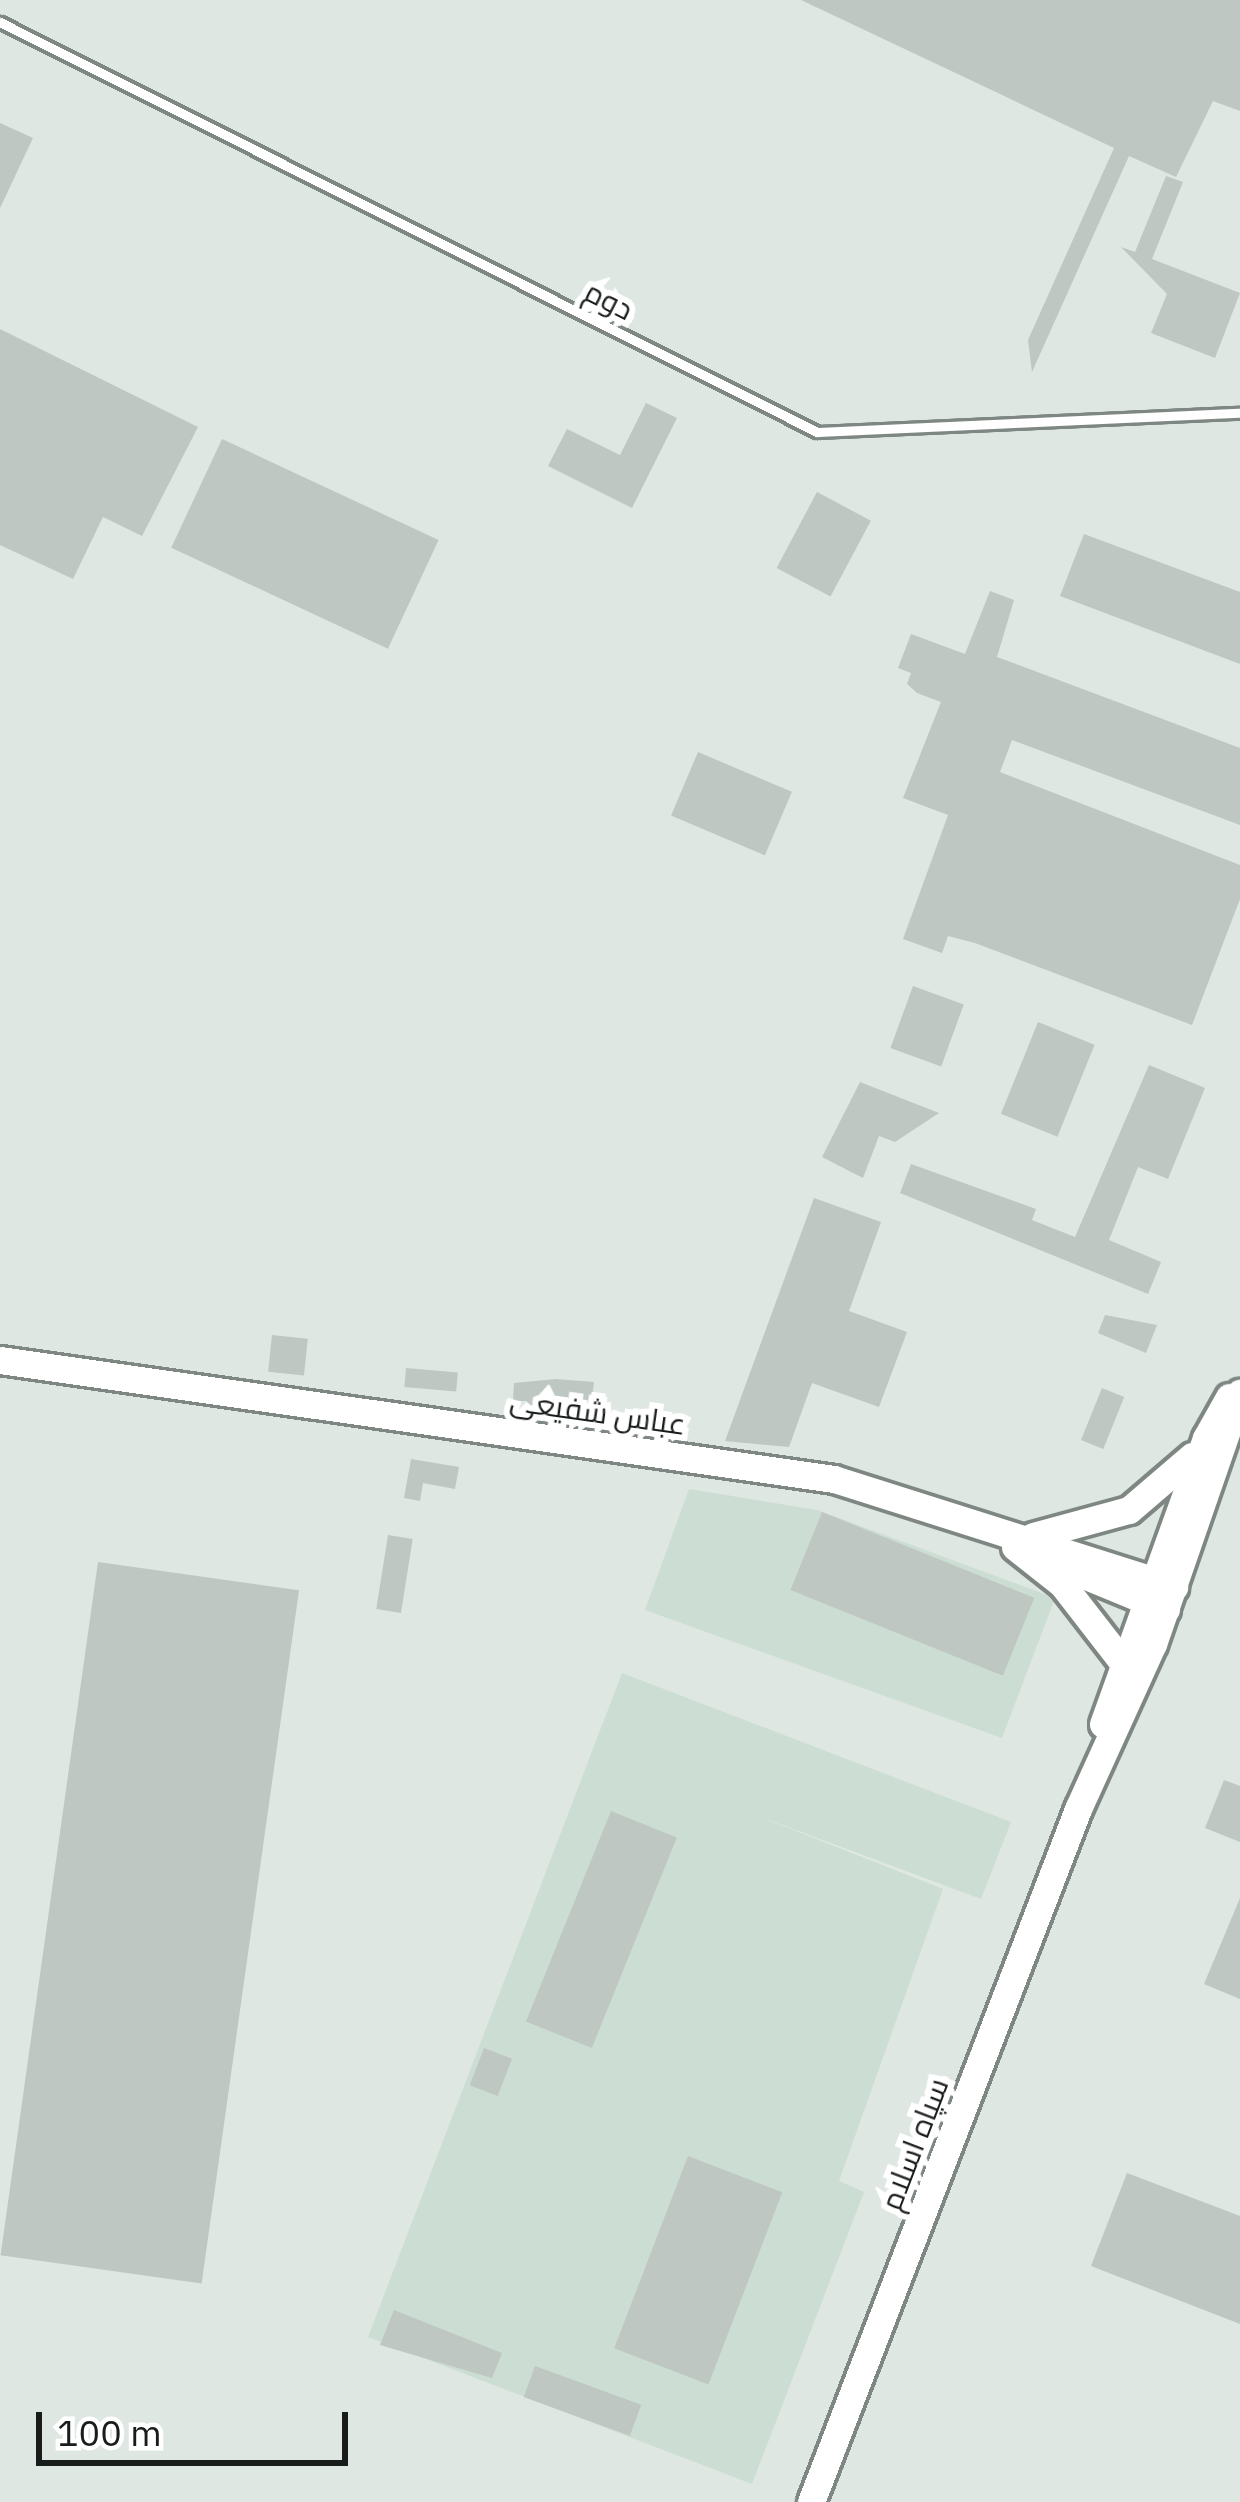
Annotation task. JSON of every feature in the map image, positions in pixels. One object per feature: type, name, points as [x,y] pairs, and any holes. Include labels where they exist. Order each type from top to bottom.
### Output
[{"type":"main road","name":"عباس شفیعی","points":[[0,1360],[834,1479],[1159,1594]]},
{"type":"main road","name":"عباس شفیعی","points":[[0,1374],[831,1489],[1017,1542]]},
{"type":"main road","name":"سپاه اسلام","points":[[1078,1809],[1121,1660],[1159,1594],[1205,1438],[1240,1378]]},
{"type":"main road","name":"سپاه اسلام","points":[[811,2502],[1240,1393]]},
{"type":"main road","points":[[1017,1542],[1129,1510],[1182,1469],[1205,1438]]},
{"type":"main road","points":[[1017,1542],[1062,1584],[1121,1660]]},
{"type":"lane","name":"دوم","points":[[0,22],[817,432],[1240,413]]},
{"type":"shaded area","points":[[689,1489],[817,1510],[1055,1598],[1002,1738],[645,1610]]},
{"type":"shaded area","points":[[622,1673],[1011,1822],[981,1899],[748,1812],[943,1889],[839,2181],[864,2192],[752,2484],[368,2337]]},
{"type":"building","points":[[801,0],[1240,0],[1240,111],[1213,101],[1176,177],[1129,156],[1032,372],[1028,340],[1114,148]]},
{"type":"building","points":[[0,123],[33,138],[0,208]]},
{"type":"building","points":[[1166,176],[1183,182],[1152,259],[1240,293],[1215,358],[1151,333],[1167,294],[1121,247],[1135,252]]},
{"type":"building","points":[[0,329],[198,427],[142,536],[103,517],[73,579],[0,545]]},
{"type":"building","points":[[646,403],[677,418],[632,508],[548,466],[567,429],[620,455]]},
{"type":"building","points":[[222,439],[439,540],[388,649],[171,548]]},
{"type":"building","points":[[817,492],[871,521],[830,597],[777,568]]},
{"type":"building","points":[[1084,534],[1240,592],[1240,664],[1060,596]]},
{"type":"building","points":[[990,591],[1014,600],[997,657],[1240,748],[1240,825],[1012,740],[1000,772],[1240,865],[1240,899],[1192,1025],[975,943],[948,936],[942,953],[903,939],[948,815],[903,798],[941,702],[917,693],[907,684],[911,673],[898,668],[911,634],[965,654]]},
{"type":"building","points":[[698,752],[792,792],[765,855],[671,816]]},
{"type":"building","points":[[913,986],[964,1004],[941,1066],[890,1048]]},
{"type":"building","points":[[1038,1022],[1095,1045],[1057,1137],[1001,1114]]},
{"type":"building","points":[[1149,1065],[1205,1088],[1168,1179],[1138,1167],[1109,1240],[1161,1262],[1148,1294],[900,1193],[911,1164],[1036,1209],[1032,1220],[1075,1237]]},
{"type":"building","points":[[860,1082],[939,1113],[895,1142],[879,1136],[863,1178],[822,1157]]},
{"type":"building","points":[[814,1198],[881,1222],[849,1311],[907,1332],[879,1407],[812,1383],[789,1447],[725,1441]]},
{"type":"building","points":[[1105,1315],[1157,1325],[1146,1353],[1098,1333]]},
{"type":"building","points":[[272,1335],[308,1339],[304,1376],[268,1372]]},
{"type":"building","points":[[406,1368],[458,1373],[456,1391],[404,1387]]},
{"type":"building","points":[[594,1382],[591,1412],[526,1412],[527,1401],[513,1401],[514,1383]]},
{"type":"building","points":[[1102,1388],[1124,1397],[1103,1449],[1081,1440]]},
{"type":"building","points":[[411,1459],[459,1467],[455,1489],[423,1483],[420,1501],[404,1498]]},
{"type":"building","points":[[822,1512],[1034,1598],[1003,1676],[791,1590]]},
{"type":"building","points":[[388,1535],[413,1539],[401,1613],[376,1609]]},
{"type":"building","points":[[98,1562],[299,1590],[202,2283],[1,2255]]},
{"type":"building","points":[[1224,1780],[1240,1786],[1240,1842],[1205,1828]]},
{"type":"building","points":[[611,1811],[677,1838],[592,2048],[526,2021]]},
{"type":"building","points":[[1240,1898],[1240,1999],[1204,1984]]},
{"type":"building","points":[[484,2048],[512,2059],[498,2096],[470,2085]]},
{"type":"building","points":[[688,2156],[782,2192],[708,2385],[614,2348]]},
{"type":"building","points":[[1127,2173],[1240,2216],[1240,2324],[1091,2266]]},
{"type":"building","points":[[394,2310],[502,2353],[492,2378],[380,2345]]},
{"type":"building","points":[[535,2366],[641,2405],[630,2436],[524,2397]]}]
